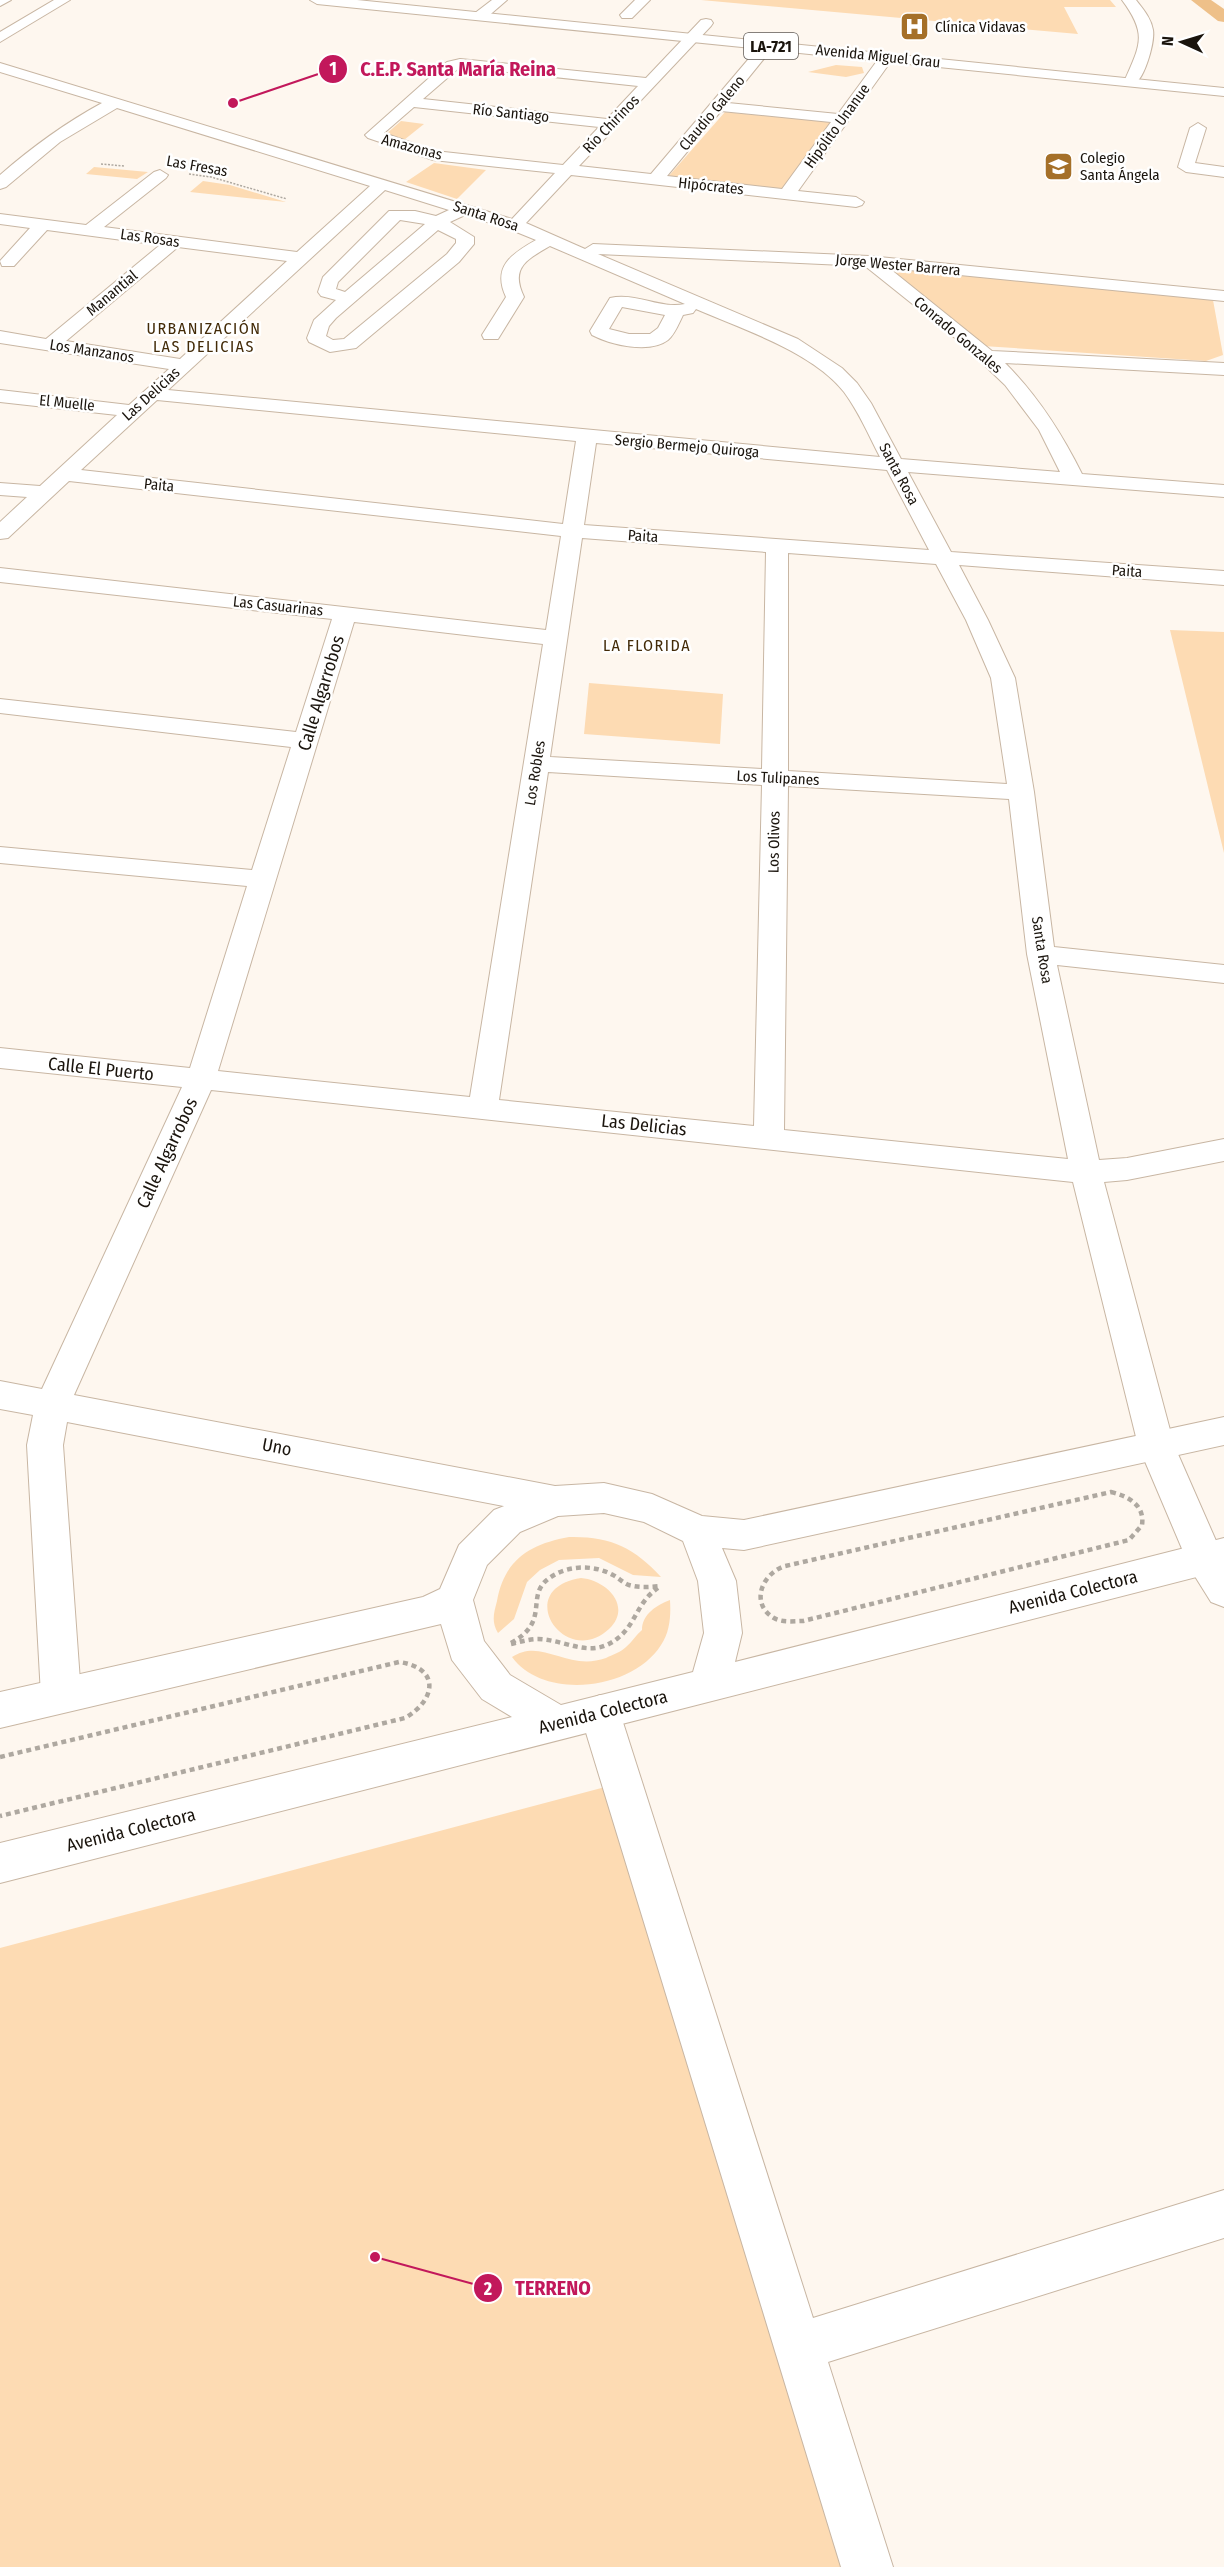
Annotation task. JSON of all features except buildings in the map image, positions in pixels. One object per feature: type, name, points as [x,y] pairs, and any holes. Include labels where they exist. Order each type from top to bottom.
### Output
[{"type":"street","points":[[0,2],[4,0]]},
{"type":"street","points":[[0,38],[63,0]]},
{"type":"street","name":"Avenida Miguel Grau","points":[[318,0],[1224,92]]},
{"type":"street","points":[[478,0],[502,2]]},
{"type":"street","points":[[644,0],[622,14],[651,17]]},
{"type":"street","points":[[1129,0],[1143,19],[1148,31],[1148,41],[1131,82]]},
{"type":"street","points":[[480,16],[502,2]]},
{"type":"street","name":"Río Chirinos","points":[[515,225],[693,38],[711,23],[685,21]]},
{"type":"street","name":"Claudio Galeno","points":[[655,180],[768,45]]},
{"type":"street","name":"Hipólito Unanue","points":[[788,194],[887,57]]},
{"type":"street","name":"Amazonas","points":[[566,171],[433,155],[372,135],[452,65],[460,63],[650,83]]},
{"type":"street","points":[[1120,64],[1156,68]]},
{"type":"street","name":"Santa Rosa","points":[[0,67],[515,225],[791,343],[835,372],[850,387],[895,465],[977,621],[1003,678],[1021,792],[1041,954],[1086,1172],[1156,1445],[1214,1556],[1224,1591]]},
{"type":"street","points":[[0,184],[66,129],[116,102]]},
{"type":"street","name":"Río Santiago","points":[[411,102],[611,124]]},
{"type":"street","points":[[717,106],[842,119]]},
{"type":"street","points":[[1198,128],[1186,167],[1224,172]]},
{"type":"street","name":"Hipócrates","points":[[566,171],[856,202]]},
{"type":"street","points":[[90,230],[160,175]]},
{"type":"street","name":"Las Delicias","points":[[0,533],[383,183]]},
{"type":"street","points":[[349,298],[327,292],[329,281],[395,215],[423,216],[436,223],[465,237],[465,244],[453,258],[378,317],[349,344],[330,346],[316,338],[320,324],[349,298],[436,223],[464,209]]},
{"type":"street","name":"Las Rosas","points":[[0,219],[300,258]]},
{"type":"street","points":[[8,262],[43,224]]},
{"type":"street","name":"Manantial","points":[[50,345],[175,241]]},
{"type":"street","points":[[491,335],[515,297],[509,288],[508,276],[511,267],[530,250],[560,244]]},
{"type":"street","name":"Jorge Wester Barrera","points":[[560,244],[655,252],[869,261],[1224,296]]},
{"type":"street","points":[[620,269],[623,263],[655,252]]},
{"type":"street","name":"Conrado Gonzales","points":[[869,261],[988,356],[1021,392],[1049,429],[1074,479]]},
{"type":"street","points":[[676,312],[703,304]]},
{"type":"street","name":"Los Manzanos","points":[[2,339],[183,365]]},
{"type":"street","points":[[988,356],[1224,369]]},
{"type":"street","name":"Sergio Bermejo Quiroga","points":[[151,394],[895,465],[1224,491]]},
{"type":"street","name":"El Muelle","points":[[0,396],[134,411]]},
{"type":"street","name":"Los Robles","points":[[483,1109],[587,437]]},
{"type":"street","name":"Paita","points":[[63,474],[572,531],[1224,578]]},
{"type":"street","points":[[0,489],[43,492]]},
{"type":"street","name":"Los Olivos","points":[[769,1138],[776,777],[777,546]]},
{"type":"street","name":"Las Casuarinas","points":[[0,575],[555,638]]},
{"type":"street","name":"Calle Algarrobos","points":[[62,1695],[45,1445],[52,1404],[201,1079],[345,614]]},
{"type":"street","points":[[0,706],[306,741]]},
{"type":"street","name":"Los Tulipanes","points":[[536,764],[1021,792]]},
{"type":"street","points":[[0,855],[263,879]]},
{"type":"street","points":[[1041,954],[1224,974]]},
{"type":"street","name":"Calle El Puerto","points":[[0,1058],[201,1079]]},
{"type":"street","name":"Las Delicias","points":[[201,1079],[1086,1172],[1127,1169],[1224,1150]]},
{"type":"street","name":"Uno","points":[[0,1395],[555,1501]]},
{"type":"street","points":[[557,1724],[496,1687],[466,1648],[454,1600],[472,1556],[507,1521],[555,1501],[604,1497],[652,1509],[697,1531],[744,1535],[1224,1431]]},
{"type":"street","points":[[697,1531],[717,1581],[723,1633],[709,1685]]},
{"type":"street","name":"Avenida Colectora","points":[[0,1863],[1214,1556]]},
{"type":"street","points":[[0,1710],[430,1612],[454,1600]]},
{"type":"street","points":[[600,1713],[867,2567]]},
{"type":"street","points":[[798,2347],[1224,2214]]},
{"type":"path","points":[[101,164],[133,167]]},
{"type":"path","name":"Las Fresas","points":[[188,174],[211,177],[287,199]]},
{"type":"path","points":[[1111,1492],[1130,1497],[1140,1509],[1143,1518],[1138,1534],[1130,1540],[803,1621],[784,1622],[773,1618],[760,1591],[768,1575],[785,1566],[1101,1493],[1111,1492]]},
{"type":"path","points":[[577,1567],[603,1571],[624,1583],[636,1586],[647,1588],[661,1586],[648,1593],[639,1602],[628,1629],[609,1645],[585,1650],[567,1648],[540,1639],[505,1646],[524,1636],[532,1626],[544,1582],[560,1571],[577,1567]]},
{"type":"path","points":[[0,1757],[399,1662],[416,1664],[426,1672],[429,1679],[430,1688],[425,1703],[405,1718],[0,1816]]},
{"type":"shaded area","points":[[701,0],[1110,0],[1116,7],[1064,7],[1078,34]]},
{"type":"shaded area","points":[[836,65],[862,67],[864,73],[846,77],[808,72]]},
{"type":"shaded area","points":[[725,112],[832,122],[781,190],[667,178]]},
{"type":"shaded area","points":[[401,121],[424,124],[404,140],[385,135]]},
{"type":"shaded area","points":[[434,163],[486,170],[457,199],[406,182]]},
{"type":"shaded area","points":[[94,167],[148,172],[137,179],[86,174]]},
{"type":"shaded area","points":[[203,181],[230,185],[286,202],[190,192]]},
{"type":"shaded area","points":[[898,268],[1213,300],[1223,355],[1206,361],[983,346],[892,274]]},
{"type":"shaded area","points":[[1170,630],[1224,632],[1224,853]]},
{"type":"shaded area","points":[[589,683],[723,694],[720,744],[584,734]]},
{"type":"shaded area","points":[[569,1537],[609,1541],[620,1545],[641,1558],[661,1577],[633,1575],[599,1558],[559,1560],[540,1570],[527,1582],[514,1619],[498,1633],[494,1621],[495,1609],[501,1587],[513,1565],[521,1556],[542,1544]]},
{"type":"shaded area","points":[[581,1578],[607,1589],[617,1603],[618,1612],[616,1620],[609,1629],[592,1639],[576,1640],[562,1634],[552,1623],[547,1610],[550,1596],[560,1585]]},
{"type":"shaded area","points":[[670,1600],[669,1623],[661,1645],[648,1660],[630,1672],[610,1680],[588,1684],[566,1684],[545,1680],[526,1671],[512,1657],[523,1652],[534,1651],[579,1661],[606,1658],[628,1645],[642,1630],[647,1615],[655,1607]]},
{"type":"shaded area","points":[[609,1786],[842,2567],[0,2567],[0,1948]]},
{"type":"waterway","points":[[1200,0],[1224,17]]},
{"type":"place","name":"Clínica Vidavas","points":[[914,27]]},
{"type":"place","name":"C.E.P. Santa María Reina","points":[[233,103]]},
{"type":"place","name":"Colegio Santa Ángela","points":[[1059,167]]},
{"type":"place","name":"TERRENO","points":[[375,2257]]},
{"type":"district","name":"URBANIZACIÓN LAS DELICIAS","points":[[204,337]]},
{"type":"district","name":"LA FLORIDA","points":[[647,645]]}]
